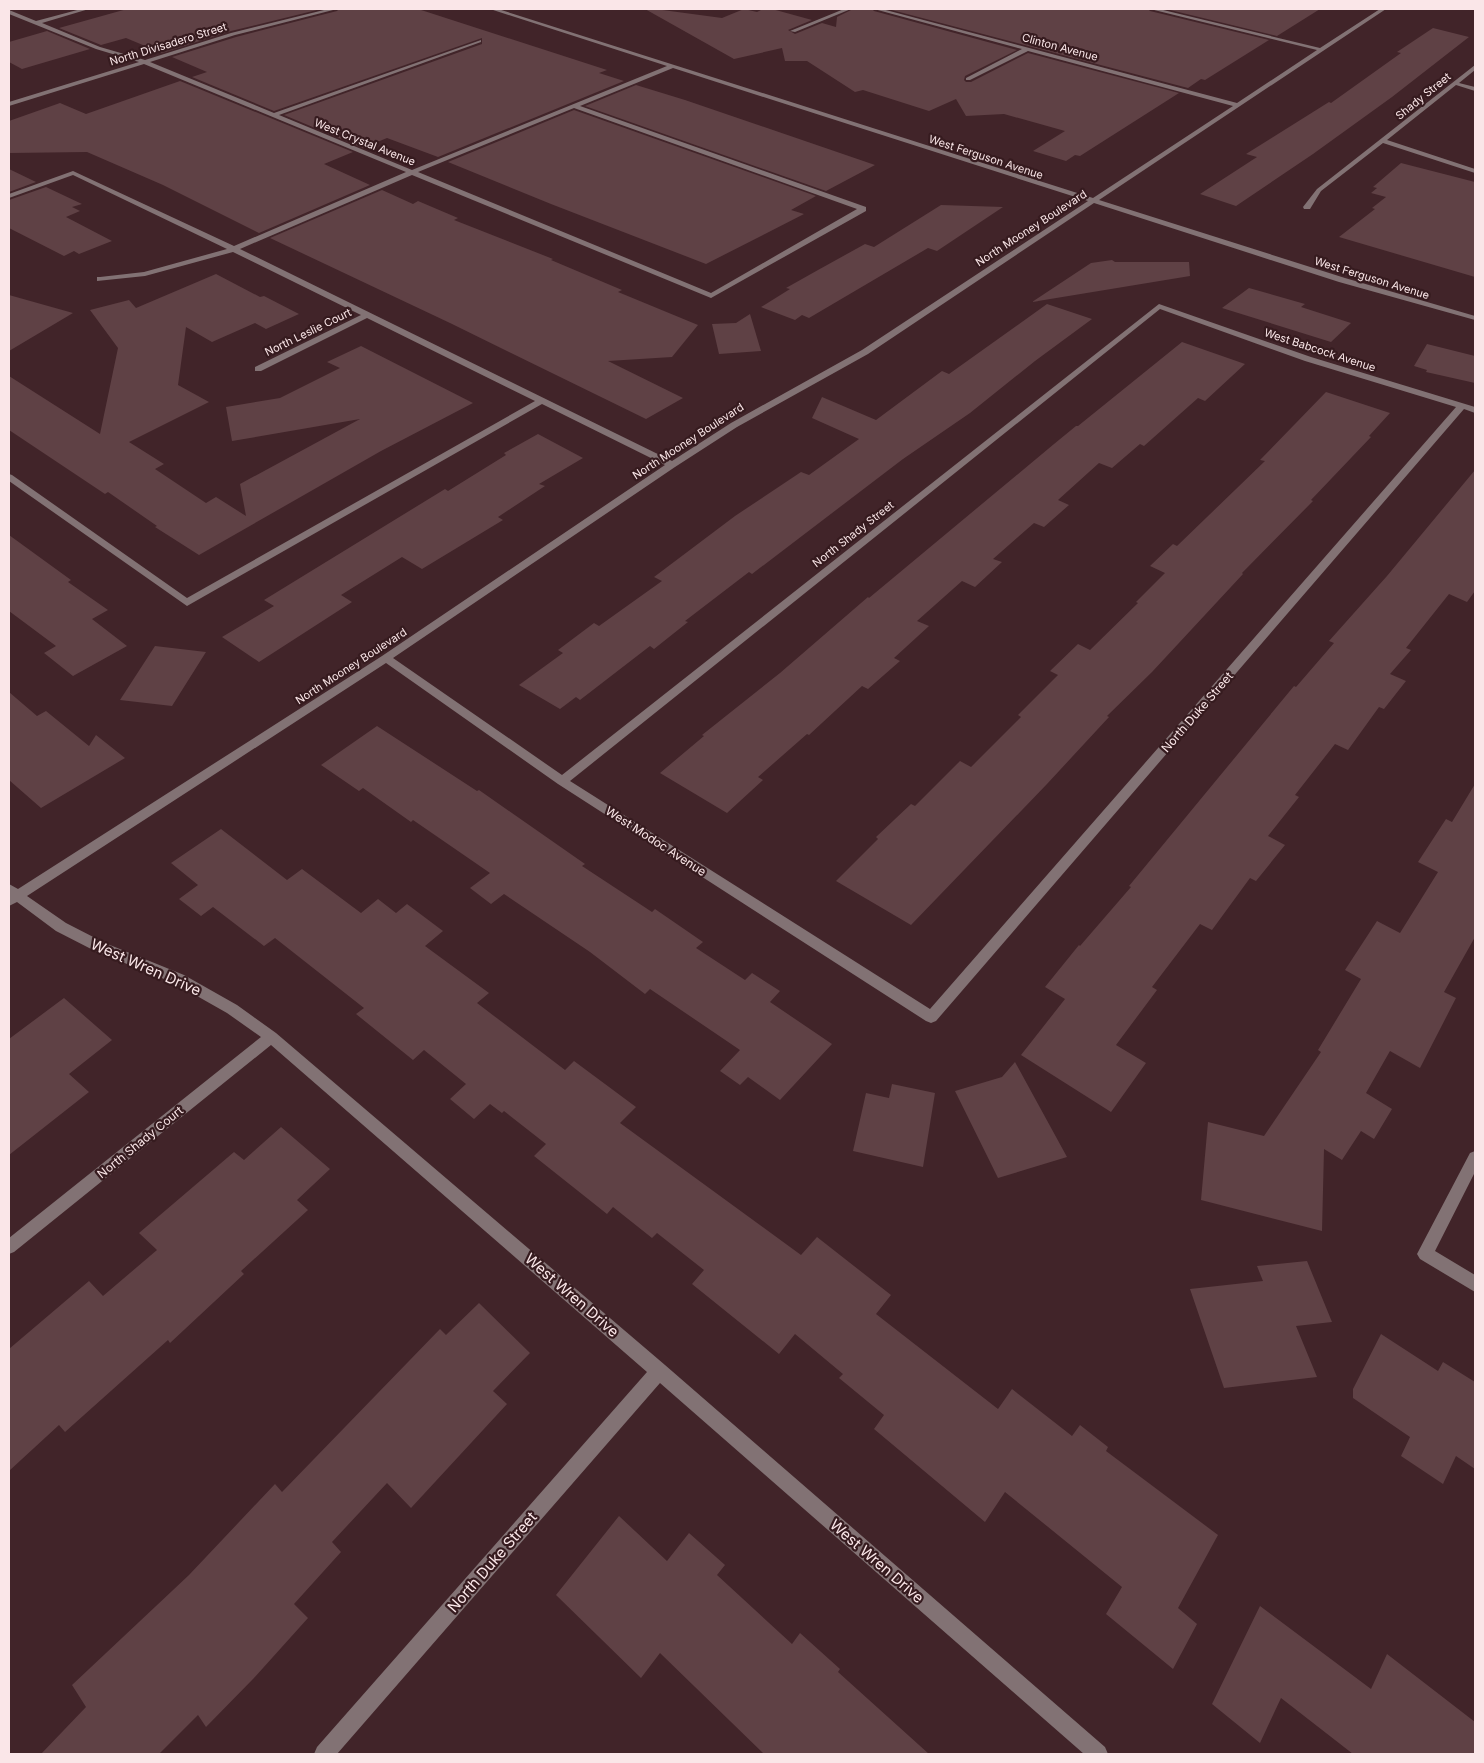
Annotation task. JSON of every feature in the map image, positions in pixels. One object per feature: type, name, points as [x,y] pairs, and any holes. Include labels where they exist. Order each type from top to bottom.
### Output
[{"type":"street","points":[[36,23],[86,9]]},
{"type":"street","name":"North Divisadero Street","points":[[9,104],[232,34],[334,9]]},
{"type":"street","name":"West Ferguson Avenue","points":[[493,9],[1094,202],[1342,280],[1475,318]]},
{"type":"street","points":[[793,30],[848,9]]},
{"type":"street","name":"Clinton Avenue","points":[[878,9],[1237,105]]},
{"type":"street","points":[[1153,9],[1322,50]]},
{"type":"street","name":"North Mooney Boulevard","points":[[11,895],[386,658],[734,425],[865,352],[1383,9]]},
{"type":"street","name":"West Crystal Avenue","points":[[9,12],[98,48],[143,61],[711,296],[863,209],[573,106]]},
{"type":"street","points":[[274,115],[479,41]]},
{"type":"street","points":[[968,79],[1027,49]]},
{"type":"street","points":[[100,279],[145,274],[234,249],[412,172],[673,66]]},
{"type":"street","name":"Shady Street","points":[[1382,140],[1475,66]]},
{"type":"street","points":[[1454,83],[1475,89]]},
{"type":"street","points":[[1307,207],[1319,190],[1382,140],[1475,171]]},
{"type":"street","points":[[9,196],[74,173],[234,249],[672,465]]},
{"type":"street","name":"West Babcock Avenue","points":[[1159,306],[1308,359],[1475,410]]},
{"type":"street","name":"North Shady Street","points":[[562,781],[1159,306]]},
{"type":"street","name":"North Leslie Court","points":[[258,369],[367,315]]},
{"type":"street","points":[[9,477],[187,603],[541,401]]},
{"type":"street","name":"North Duke Street","points":[[931,1017],[1462,406]]},
{"type":"street","name":"West Modoc Avenue","points":[[386,658],[562,781],[931,1017]]},
{"type":"street","name":"West Wren Drive","points":[[11,895],[100,948],[179,979],[232,1009],[271,1037],[659,1371],[1098,1754]]},
{"type":"street","name":"North Shady Court","points":[[9,1247],[271,1037]]},
{"type":"street","points":[[1475,1158],[1426,1254],[1475,1284]]},
{"type":"street","name":"North Duke Street","points":[[324,1754],[659,1371]]},
{"type":"building","points":[[127,9],[321,9],[231,31],[162,53],[126,38],[101,45],[59,28]]},
{"type":"building","points":[[339,9],[418,9],[607,70],[599,73],[624,81],[438,157],[387,138],[363,148],[284,115],[482,44],[482,38],[274,111],[192,77],[207,72],[172,57],[236,37]]},
{"type":"building","points":[[645,9],[722,18],[744,9],[757,12],[763,9],[772,9],[812,20],[788,30],[795,34],[822,23],[836,27],[837,17],[853,9],[872,9],[1017,50],[965,76],[964,80],[966,82],[971,82],[1028,53],[1179,93],[1080,156],[1075,155],[1066,161],[1033,151],[1065,131],[1004,114],[966,116],[956,99],[929,111],[863,90],[855,92],[807,61],[785,61],[782,48],[734,59]]},
{"type":"building","points":[[888,9],[1148,9],[1269,40],[1205,80],[1201,79],[1188,88]]},
{"type":"building","points":[[1166,9],[1320,9],[1277,36]]},
{"type":"building","points":[[1433,28],[1469,37],[1392,97],[1236,206],[1200,194],[1257,157],[1246,154],[1329,102],[1331,103],[1401,53],[1397,52]]},
{"type":"building","points":[[47,31],[90,49],[22,69],[9,62],[9,42]]},
{"type":"building","points":[[180,81],[353,152],[324,164],[370,185],[259,233],[163,185],[87,152],[9,153],[9,121],[60,103],[86,114]]},
{"type":"building","points":[[636,85],[875,165],[826,191],[585,106]]},
{"type":"building","points":[[574,110],[816,196],[791,210],[804,214],[706,264],[448,162]]},
{"type":"building","points":[[1401,163],[1475,182],[1475,277],[1339,237],[1375,209],[1372,208],[1386,197],[1371,193],[1377,188],[1373,187]]},
{"type":"building","points":[[9,169],[36,182],[9,192]]},
{"type":"building","points":[[46,187],[82,204],[72,207],[80,211],[66,217],[112,241],[79,254],[74,251],[64,256],[9,228],[9,200]]},
{"type":"building","points":[[382,190],[413,204],[418,201],[458,218],[454,220],[553,259],[551,260],[622,290],[618,292],[698,325],[672,357],[608,361],[683,398],[646,419],[270,238]]},
{"type":"building","points":[[941,205],[1003,207],[937,251],[928,248],[809,318],[802,315],[795,320],[761,307],[790,289],[786,288],[865,244],[874,247]]},
{"type":"building","points":[[1112,260],[1115,262],[1189,262],[1190,276],[1032,302],[1091,263]]},
{"type":"building","points":[[216,274],[260,297],[264,296],[299,314],[266,329],[255,323],[212,342],[186,327],[178,385],[209,402],[129,442],[164,464],[155,469],[206,503],[216,497],[246,516],[240,484],[360,419],[232,441],[226,407],[280,398],[340,368],[327,362],[361,346],[473,403],[381,451],[199,555],[155,527],[157,526],[108,492],[105,494],[9,430],[9,376],[100,434],[118,348],[90,310],[129,300],[136,308]]},
{"type":"building","points":[[1249,288],[1305,304],[1301,307],[1351,323],[1331,342],[1222,308]]},
{"type":"building","points":[[9,295],[73,313],[9,351]]},
{"type":"building","points":[[1047,304],[1092,319],[1035,361],[970,413],[903,459],[752,574],[749,572],[685,621],[688,622],[654,649],[650,646],[580,700],[576,697],[560,709],[519,685],[563,653],[558,650],[594,623],[599,626],[662,581],[654,577],[735,516],[801,472],[809,475],[859,439],[812,418],[822,397],[876,420],[942,371],[949,374]]},
{"type":"building","points":[[750,314],[761,351],[719,354],[712,324],[736,323]]},
{"type":"building","points":[[1182,342],[1245,364],[1205,401],[1198,398],[1144,446],[1140,444],[1112,468],[1099,463],[1058,500],[1069,505],[1044,527],[1034,523],[993,559],[1002,562],[975,587],[962,581],[917,621],[929,626],[894,658],[900,661],[868,689],[862,686],[809,735],[807,734],[758,777],[763,780],[727,813],[660,773],[704,736],[702,735],[780,673],[868,597],[1076,426]]},
{"type":"building","points":[[1427,344],[1475,356],[1475,383],[1426,372],[1427,370],[1414,366]]},
{"type":"building","points":[[1326,392],[1390,413],[1369,436],[1371,437],[1311,500],[1313,501],[1242,573],[1152,672],[1107,716],[1109,717],[1047,784],[911,925],[836,881],[878,839],[876,837],[911,804],[915,806],[960,761],[971,767],[1021,717],[1018,715],[1058,675],[1050,671],[1078,644],[1090,650],[1138,603],[1136,602],[1165,573],[1150,566],[1173,544],[1177,546],[1265,461],[1260,460]]},
{"type":"building","points":[[538,434],[583,458],[539,484],[545,486],[498,517],[503,520],[422,569],[402,557],[341,595],[352,602],[259,662],[222,637],[274,606],[264,600],[445,489],[448,491],[506,455],[504,453]]},
{"type":"building","points":[[1475,470],[1475,591],[1467,602],[1449,594],[1406,648],[1411,650],[1390,674],[1406,681],[1384,709],[1379,707],[1348,750],[1335,744],[1295,795],[1299,797],[1268,836],[1285,845],[1256,881],[1250,878],[1212,930],[1200,924],[1152,987],[1157,990],[1116,1045],[1146,1063],[1111,1112],[1021,1055],[1065,999],[1045,987],[1079,945],[1131,887],[1129,886],[1294,686],[1296,687],[1334,643],[1329,641],[1387,576]]},
{"type":"building","points":[[9,535],[71,580],[68,582],[108,610],[92,619],[127,646],[73,676],[44,653],[56,646],[9,611]]},
{"type":"building","points":[[155,646],[206,652],[172,706],[120,700]]},
{"type":"building","points":[[9,692],[37,716],[46,711],[89,746],[96,735],[125,758],[41,808],[9,780]]},
{"type":"building","points":[[377,726],[477,791],[479,790],[585,864],[582,866],[652,912],[655,909],[703,942],[696,948],[745,980],[752,973],[780,991],[770,1002],[832,1044],[780,1100],[748,1077],[740,1085],[720,1071],[740,1050],[650,989],[645,994],[590,952],[504,894],[491,904],[470,888],[490,873],[413,820],[411,822],[363,788],[359,791],[321,765]]},
{"type":"building","points":[[1475,784],[1475,937],[1444,992],[1456,998],[1420,1068],[1390,1051],[1366,1093],[1392,1109],[1374,1139],[1361,1131],[1342,1160],[1324,1149],[1322,1231],[1201,1200],[1208,1122],[1264,1136],[1321,1052],[1318,1050],[1361,979],[1345,970],[1377,921],[1400,933],[1438,872],[1418,862],[1446,819],[1452,822]]},
{"type":"building","points":[[221,829],[287,880],[302,869],[361,913],[378,899],[396,913],[407,904],[443,931],[425,946],[489,993],[477,1003],[565,1070],[574,1061],[636,1107],[620,1123],[801,1255],[817,1237],[891,1295],[876,1314],[998,1409],[1012,1389],[1072,1436],[1080,1425],[1108,1447],[1106,1451],[1218,1535],[1178,1608],[1197,1624],[1173,1669],[1106,1614],[1122,1587],[1005,1492],[985,1522],[874,1429],[884,1415],[839,1378],[843,1374],[795,1334],[779,1354],[692,1284],[704,1270],[657,1233],[652,1238],[613,1207],[607,1214],[534,1156],[546,1144],[504,1111],[502,1113],[490,1104],[474,1119],[450,1099],[466,1084],[424,1050],[413,1060],[356,1014],[364,1008],[275,938],[264,946],[213,907],[201,916],[179,899],[198,885],[171,863]]},
{"type":"building","points":[[64,998],[112,1040],[69,1074],[89,1092],[9,1155],[9,1039]]},
{"type":"building","points":[[1015,1062],[1067,1157],[998,1178],[955,1091],[1002,1077]]},
{"type":"building","points":[[892,1084],[935,1093],[923,1167],[853,1151],[866,1093],[889,1098]]},
{"type":"building","points":[[281,1127],[330,1169],[297,1200],[308,1210],[241,1271],[244,1274],[170,1343],[168,1340],[65,1432],[59,1425],[9,1471],[9,1349],[89,1281],[103,1296],[157,1250],[139,1233],[234,1152],[244,1160]]},
{"type":"building","points":[[1307,1261],[1332,1322],[1296,1326],[1317,1377],[1224,1388],[1190,1289],[1263,1281],[1257,1266]]},
{"type":"building","points":[[479,1303],[530,1353],[493,1391],[507,1404],[411,1508],[387,1483],[332,1542],[341,1552],[294,1604],[308,1618],[253,1679],[206,1727],[198,1715],[159,1754],[41,1754],[86,1707],[72,1685],[189,1575],[275,1484],[282,1492],[440,1329],[446,1335]]},
{"type":"building","points":[[1381,1334],[1438,1371],[1443,1362],[1475,1382],[1475,1469],[1456,1456],[1443,1484],[1401,1456],[1410,1437],[1353,1398],[1353,1389]]},
{"type":"building","points":[[619,1516],[667,1561],[689,1533],[725,1565],[717,1575],[792,1644],[800,1633],[840,1669],[838,1672],[929,1754],[764,1754],[660,1653],[641,1678],[556,1595]]},
{"type":"building","points":[[1260,1606],[1371,1689],[1387,1654],[1475,1722],[1475,1754],[1353,1754],[1281,1698],[1260,1743],[1212,1704]]}]
